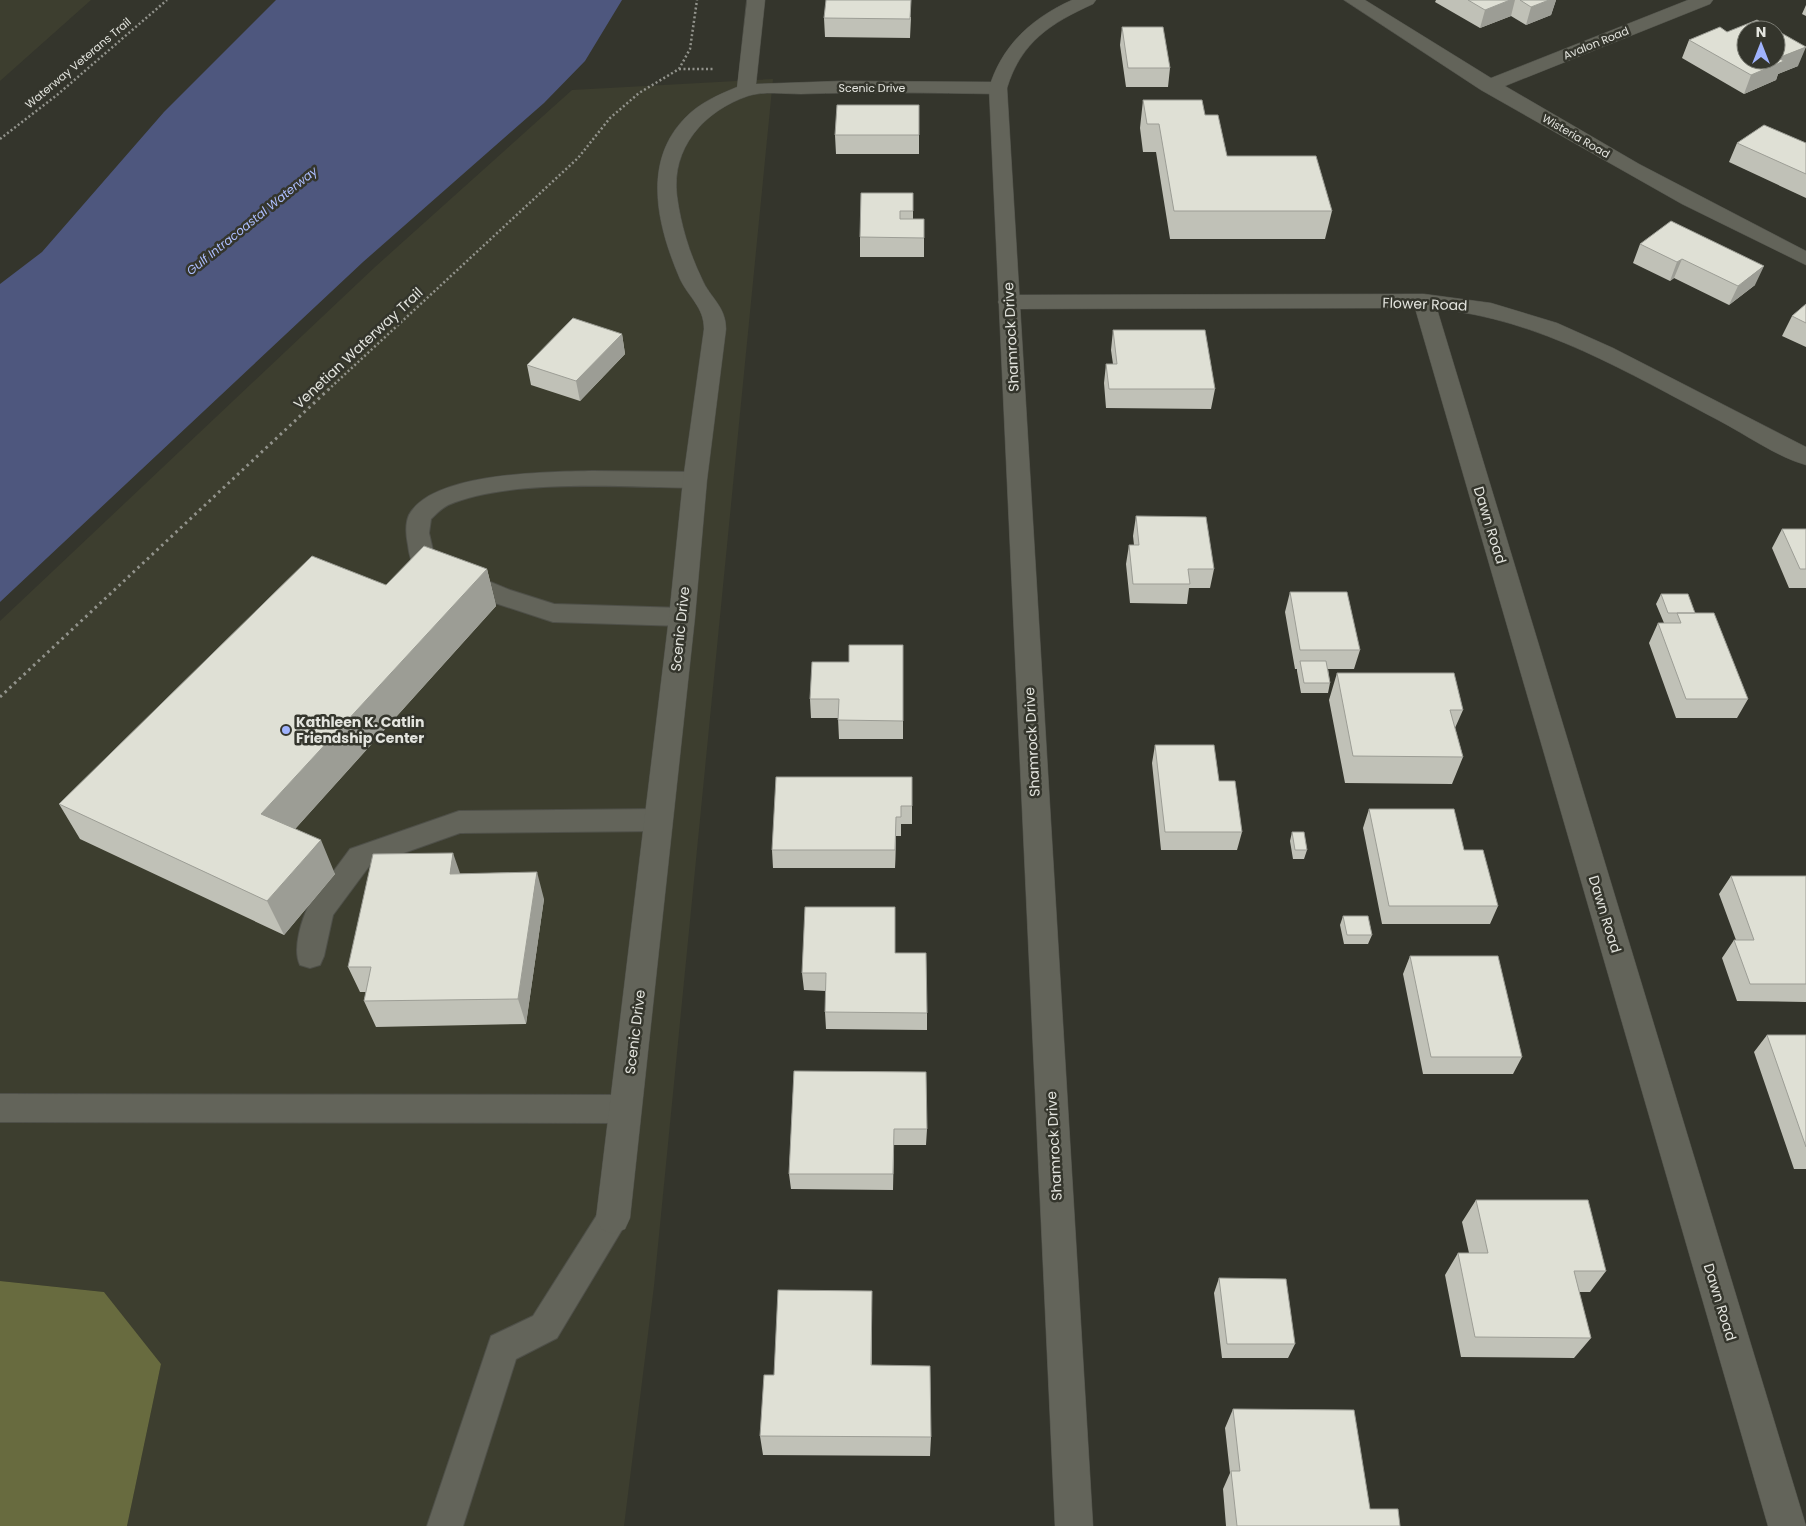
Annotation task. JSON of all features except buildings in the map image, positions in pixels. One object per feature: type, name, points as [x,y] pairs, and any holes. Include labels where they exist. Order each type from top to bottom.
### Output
[{"type":"street","points":[[746,90],[756,0]]},
{"type":"street","name":"Shamrock Drive","points":[[1074,1526],[998,88],[1001,73],[1008,58],[1034,30],[1068,8],[1087,0]]},
{"type":"street","name":"Wisteria Road","points":[[1353,0],[1488,86],[1695,203],[1806,259]]},
{"type":"street","name":"Avalon Road","points":[[1488,86],[1704,0]]},
{"type":"street","name":"Scenic Drive","points":[[614,1218],[696,480],[715,329],[713,312],[692,282],[674,238],[666,191],[667,168],[682,131],[700,113],[725,98],[746,90],[998,88]]},
{"type":"street","name":"Flower Road","points":[[1009,302],[1424,302],[1463,304],[1496,310],[1574,336],[1806,456]]},
{"type":"street","name":"Dawn Road","points":[[1424,302],[1787,1526]]},
{"type":"lane","points":[[682,617],[553,613],[501,596],[424,564],[418,533],[420,515],[437,498],[461,490],[537,480],[696,480]]},
{"type":"lane","points":[[310,956],[320,911],[360,857],[459,822],[659,820]]},
{"type":"lane","points":[[0,1108],[626,1109]]},
{"type":"lane","points":[[445,1526],[503,1348],[545,1327],[614,1218]]},
{"type":"path","name":"Waterway Veterans Trail","points":[[0,139],[57,95],[167,0]]},
{"type":"path","name":"Venetian Waterway Trail","points":[[0,697],[159,546],[578,158],[610,118],[639,93],[679,69],[690,48],[697,0]]},
{"type":"shaded area","points":[[0,0],[91,0],[0,81]]},
{"type":"shaded area","points":[[773,79],[654,1286],[624,1526],[127,1526],[161,1364],[104,1292],[0,1281],[0,621],[375,267],[572,90]]},
{"type":"green space","points":[[0,1281],[104,1292],[161,1364],[127,1526],[0,1526]]},
{"type":"water","name":"Gulf Intracoastal Waterway","points":[[276,0],[622,0],[585,61],[544,103],[363,262],[0,602],[0,284],[42,252],[164,112]]},
{"type":"place","name":"Kathleen K. Catlin Friendship Center","points":[[286,730]]}]
